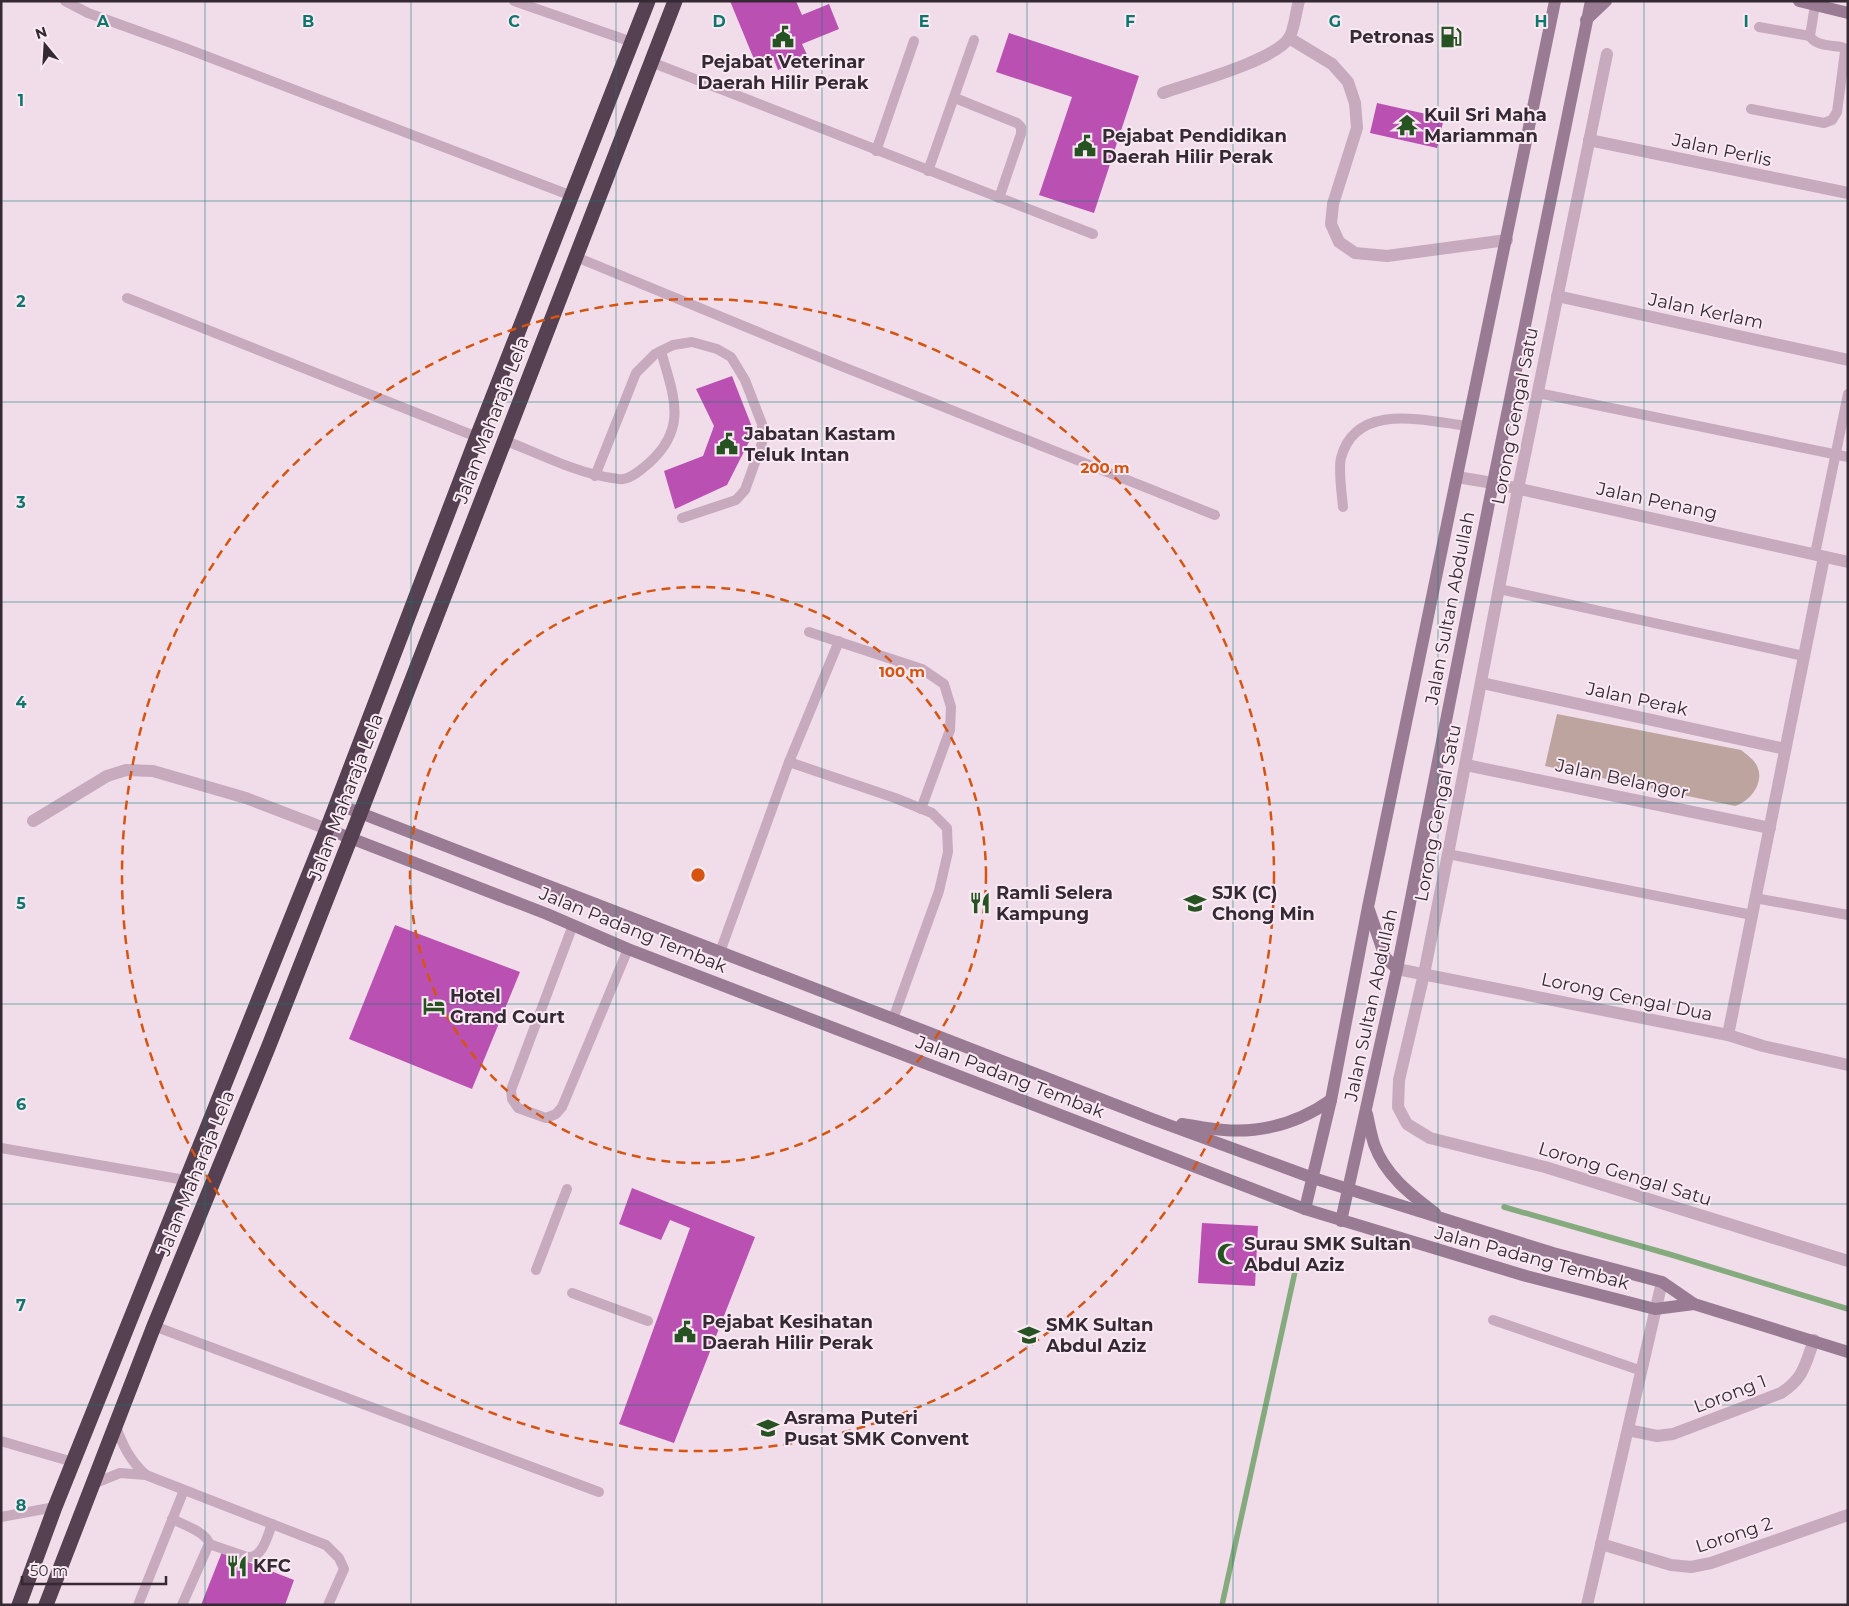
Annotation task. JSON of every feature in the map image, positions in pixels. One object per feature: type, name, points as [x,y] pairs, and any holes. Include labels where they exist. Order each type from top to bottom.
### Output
[{"type":"highway","name":"Jalan Maharaja Lela","points":[[19,1605],[55,1507],[337,804],[477,436],[648,1]]},
{"type":"highway","name":"Jalan Maharaja Lela","points":[[46,1605],[115,1424],[268,1048],[351,837],[675,1]]},
{"type":"main road","name":"Jalan Sultan Abdullah","points":[[1305,1209],[1331,1100],[1368,907],[1556,1]]},
{"type":"main road","name":"Jalan Sultan Abdullah","points":[[1341,1221],[1397,969],[1591,1]]},
{"type":"main road","points":[[1586,20],[1606,1]]},
{"type":"main road","points":[[1800,1],[1848,12]]},
{"type":"main road","name":"Jalan Padang Tembak","points":[[337,804],[1155,1120],[1313,1178],[1552,1252],[1662,1282],[1694,1304],[1848,1352]]},
{"type":"main road","name":"Jalan Padang Tembak","points":[[327,829],[573,925],[628,949],[1305,1209],[1526,1276],[1655,1309],[1694,1304]]},
{"type":"main road","points":[[1368,907],[1385,957],[1397,969]]},
{"type":"main road","points":[[1155,1120],[1224,1130],[1249,1130],[1294,1121],[1315,1112],[1331,1100]]},
{"type":"main road","points":[[1366,1111],[1374,1144],[1385,1168],[1404,1189],[1443,1219]]},
{"type":"street","points":[[1163,93],[1256,61],[1275,52],[1289,38],[1299,1]]},
{"type":"street","points":[[1289,38],[1332,64],[1348,82],[1355,103],[1357,128],[1333,204],[1331,224],[1339,242],[1355,253],[1386,256],[1506,240]]},
{"type":"street","name":"Lorong Gengal Satu","points":[[1607,54],[1518,489],[1482,683],[1424,974],[1398,1080],[1398,1107],[1407,1124],[1430,1138],[1545,1167],[1848,1261]]},
{"type":"street","name":"Jalan Perlis","points":[[1590,140],[1848,193]]},
{"type":"street","name":"Jalan Kerlam","points":[[1557,296],[1848,360]]},
{"type":"street","name":"Jalan Penang","points":[[1457,477],[1493,483],[1848,562]]},
{"type":"street","points":[[1728,1035],[1804,656],[1819,555]]},
{"type":"street","name":"Jalan Perak","points":[[1482,683],[1785,749]]},
{"type":"street","name":"Jalan Belangor","points":[[1466,765],[1770,828]]},
{"type":"street","points":[[33,822],[107,776],[126,770],[154,771],[246,798],[327,829]]},
{"type":"street","name":"Lorong Cengal Dua","points":[[1397,969],[1728,1035],[1763,1046],[1848,1065]]},
{"type":"street","points":[[1587,1605],[1662,1282]]},
{"type":"street","name":"Lorong 1","points":[[1628,1430],[1656,1436],[1673,1434],[1781,1393],[1794,1384],[1802,1373],[1814,1340]]},
{"type":"street","name":"Lorong 2","points":[[1601,1544],[1671,1565],[1691,1567],[1711,1563],[1848,1515]]},
{"type":"lane","points":[[65,1],[88,13],[185,48],[572,196]]},
{"type":"lane","points":[[514,1],[632,42]]},
{"type":"lane","points":[[1751,109],[1824,123],[1832,120],[1837,112],[1845,52],[1841,47],[1816,43],[1812,40],[1810,36],[1815,5]]},
{"type":"lane","points":[[1759,27],[1810,36]]},
{"type":"lane","points":[[876,151],[914,40]]},
{"type":"lane","points":[[928,171],[974,40]]},
{"type":"lane","points":[[651,62],[1093,234]]},
{"type":"lane","points":[[955,98],[1017,123],[1021,127],[1021,134],[999,198]]},
{"type":"lane","points":[[576,257],[840,366],[1215,515]]},
{"type":"lane","points":[[127,298],[477,436]]},
{"type":"lane","points":[[595,476],[636,373],[654,354],[673,344],[692,342],[717,349],[731,357],[745,380],[762,424],[762,443],[745,490],[736,500],[682,518]]},
{"type":"lane","points":[[504,440],[595,476],[624,479],[641,470],[668,440],[676,419],[675,401],[661,351]]},
{"type":"lane","points":[[1538,393],[1848,456]]},
{"type":"lane","points":[[1819,555],[1835,454],[1848,394]]},
{"type":"lane","points":[[1343,507],[1341,459],[1348,441],[1361,426],[1378,420],[1406,419],[1468,426]]},
{"type":"lane","points":[[1499,589],[1804,656]]},
{"type":"lane","points":[[809,632],[922,669],[944,684],[951,707],[950,730],[921,809]]},
{"type":"lane","points":[[720,952],[789,762],[839,641]]},
{"type":"lane","points":[[789,762],[895,798],[932,813],[947,828],[948,852],[939,891],[894,1019]]},
{"type":"lane","points":[[1448,854],[1752,915]]},
{"type":"lane","points":[[1755,898],[1848,915]]},
{"type":"lane","points":[[573,925],[511,1090],[512,1099],[518,1108],[546,1118],[556,1114],[562,1106],[628,949]]},
{"type":"lane","points":[[1,1148],[185,1180]]},
{"type":"lane","points":[[536,1270],[567,1189]]},
{"type":"lane","points":[[572,1293],[648,1321]]},
{"type":"lane","points":[[1493,1320],[1642,1371]]},
{"type":"lane","points":[[154,1326],[599,1492]]},
{"type":"lane","points":[[115,1424],[127,1454],[146,1475]]},
{"type":"lane","points":[[1,1441],[73,1462]]},
{"type":"lane","points":[[93,1484],[120,1473],[146,1475],[326,1545],[340,1558],[344,1569],[328,1605]]},
{"type":"lane","points":[[138,1605],[184,1490]]},
{"type":"lane","points":[[1,1517],[55,1507]]},
{"type":"lane","points":[[172,1519],[204,1536],[209,1544],[182,1605]]},
{"type":"lane","points":[[209,1544],[247,1557],[253,1557],[260,1553],[272,1524]]},
{"type":"shaded area","points":[[1557,714],[1741,750],[1756,764],[1759,770],[1758,783],[1755,790],[1746,800],[1735,806],[1545,766]]},
{"type":"building","name":"Pejabat Veterinar Daerah Hilir Perak","points":[[730,1],[796,1],[802,15],[829,4],[839,29],[802,44],[808,57],[778,70],[773,57],[756,64]]},
{"type":"building","name":"Pejabat Pendidikan Daerah Hilir Perak","points":[[1009,33],[1139,76],[1094,213],[1039,195],[1072,97],[996,72]]},
{"type":"building","name":"Kuil Sri Maha Mariamman","points":[[1377,103],[1444,118],[1437,148],[1370,133]]},
{"type":"building","name":"Jabatan Kastam Teluk Intan","points":[[732,376],[754,432],[727,485],[675,509],[664,471],[703,456],[714,426],[696,389]]},
{"type":"building","name":"Hotel Grand Court","points":[[395,925],[520,972],[472,1089],[349,1039]]},
{"type":"building","name":"Pejabat Kesihatan Daerah Hilir Perak","points":[[632,1188],[755,1237],[674,1443],[619,1424],[690,1228],[670,1220],[661,1240],[619,1224]]},
{"type":"building","name":"Surau SMK Sultan Abdul Aziz","points":[[1202,1223],[1258,1226],[1255,1286],[1198,1283]]},
{"type":"building","name":"KFC","points":[[222,1552],[294,1580],[285,1605],[201,1605]]},
{"type":"waterway","points":[[1504,1207],[1672,1255],[1848,1309]]},
{"type":"waterway","points":[[1222,1605],[1296,1267]]},
{"type":"place","name":"Pejabat Veterinar Daerah Hilir Perak","points":[[783,37]]},
{"type":"place","name":"Petronas","points":[[1451,37]]},
{"type":"place","name":"Kuil Sri Maha Mariamman","points":[[1407,125]]},
{"type":"place","name":"Pejabat Pendidikan Daerah Hilir Perak","points":[[1085,146]]},
{"type":"place","name":"Jabatan Kastam Teluk Intan","points":[[727,444]]},
{"type":"place","name":"Ramli Selera Kampung","points":[[980,903]]},
{"type":"place","name":"SJK (C) Chong Min","points":[[1195,903]]},
{"type":"place","name":"Hotel Grand Court","points":[[434,1006]]},
{"type":"place","name":"Surau SMK Sultan Abdul Aziz","points":[[1228,1254]]},
{"type":"place","name":"Pejabat Kesihatan Daerah Hilir Perak","points":[[685,1332]]},
{"type":"place","name":"SMK Sultan Abdul Aziz","points":[[1029,1335]]},
{"type":"place","name":"Asrama Puteri Pusat SMK Convent","points":[[768,1428]]},
{"type":"place","name":"KFC","points":[[237,1566]]}]
